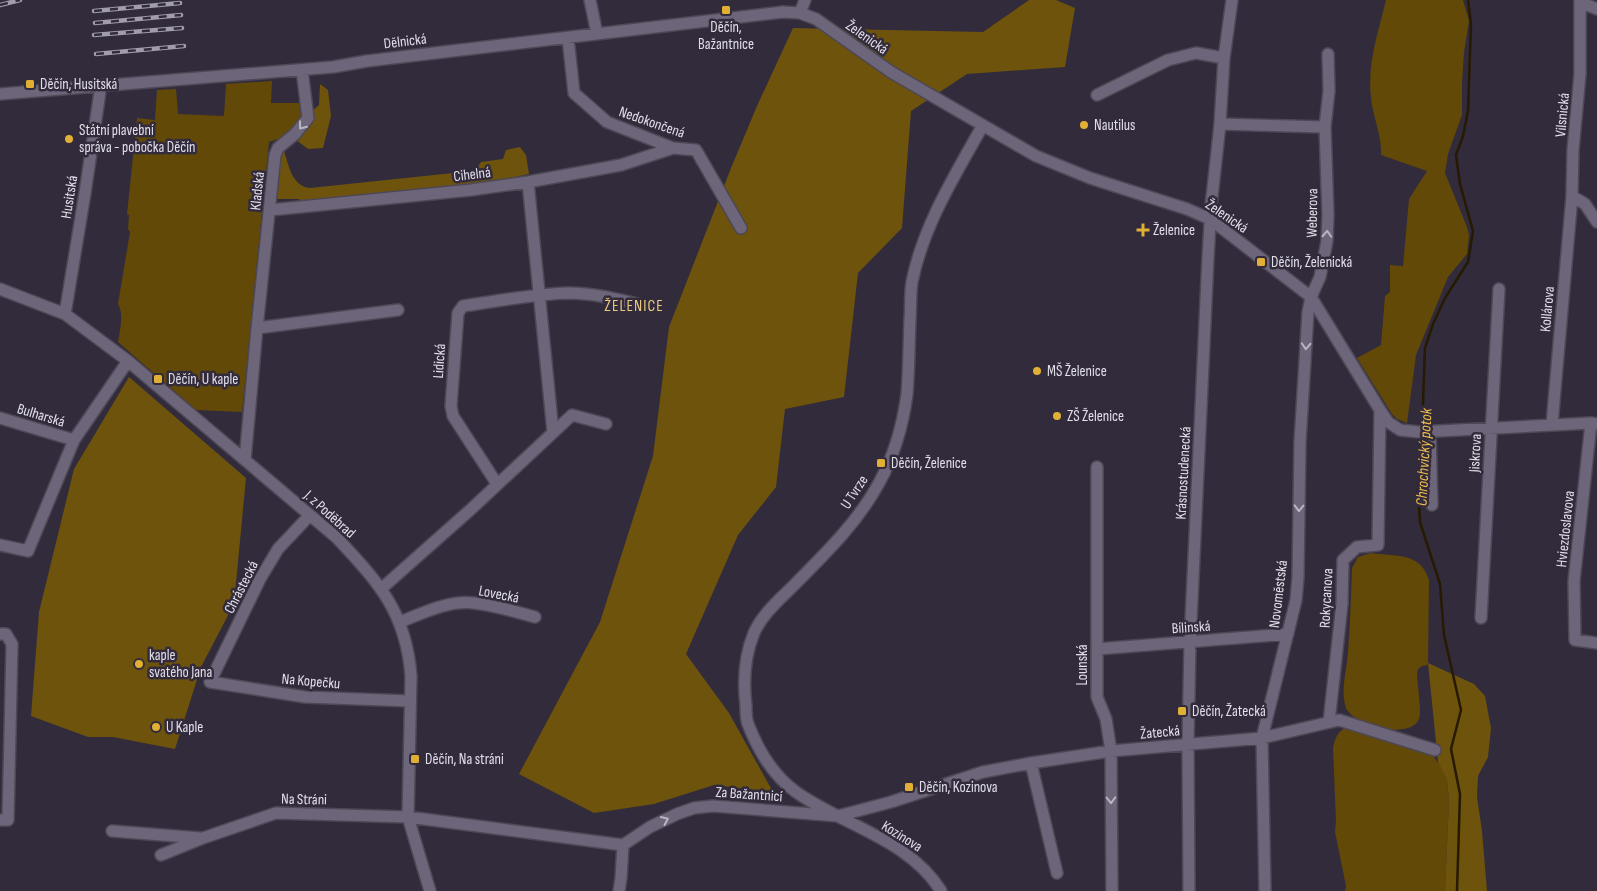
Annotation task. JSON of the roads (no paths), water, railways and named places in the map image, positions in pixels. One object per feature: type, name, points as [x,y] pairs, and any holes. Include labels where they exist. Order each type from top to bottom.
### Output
[{"type":"street","points":[[590,0],[597,34]]},
{"type":"street","points":[[800,13],[805,0]]},
{"type":"street","name":"Krásnostudenecká","points":[[1189,891],[1188,744],[1190,642],[1210,219],[1220,124],[1224,58],[1232,0]]},
{"type":"street","points":[[1580,1],[1597,9]]},
{"type":"street","name":"Vilsnická","points":[[1572,196],[1580,74],[1580,1]]},
{"type":"street","name":"Dělnická","points":[[0,94],[333,67],[375,60],[783,12],[800,13]]},
{"type":"street","name":"Želenická","points":[[800,13],[816,19],[891,72],[1036,156],[1090,178],[1187,208],[1210,219],[1311,297],[1388,422],[1400,430],[1426,432],[1594,423]]},
{"type":"street","name":"Nedokončená","points":[[568,38],[574,93],[607,122],[673,148],[696,150],[741,228]]},
{"type":"street","points":[[1097,95],[1168,60],[1196,53],[1224,58]]},
{"type":"street","name":"Weberova","points":[[1311,297],[1320,277],[1327,241],[1325,127],[1328,91],[1328,54]]},
{"type":"street","name":"Kladská","points":[[245,460],[256,328],[275,155],[278,148],[296,134],[308,118],[302,70]]},
{"type":"street","name":"Husitská","points":[[65,314],[101,85]]},
{"type":"street","points":[[1220,124],[1325,127]]},
{"type":"street","name":"U Tvrze","points":[[838,816],[795,791],[767,763],[748,723],[743,684],[746,658],[755,631],[768,612],[845,532],[864,508],[886,469],[899,433],[906,394],[912,284],[924,241],[953,179],[983,126]]},
{"type":"street","name":"Cihelná","points":[[270,210],[470,190],[528,182],[621,166],[673,148]]},
{"type":"street","points":[[528,182],[553,432]]},
{"type":"street","points":[[1572,196],[1585,204],[1597,222]]},
{"type":"street","name":"Kollárova","points":[[1552,424],[1572,196]]},
{"type":"street","name":"J. z Poděbrad","points":[[0,289],[65,314],[128,361],[337,538],[382,589],[400,622],[409,655],[408,817],[430,891]]},
{"type":"street","name":"Jiskrova","points":[[1482,618],[1499,289]]},
{"type":"street","points":[[540,296],[569,293],[595,295],[641,305]]},
{"type":"street","name":"Lidická","points":[[497,484],[453,416],[451,406],[458,313],[463,306],[540,296]]},
{"type":"street","name":"Novoměstská","points":[[1265,891],[1262,738],[1296,600],[1300,442],[1308,312],[1311,297]]},
{"type":"street","points":[[256,328],[398,310]]},
{"type":"street","points":[[0,544],[28,551],[74,440],[128,361]]},
{"type":"street","name":"Rokycanova","points":[[1329,722],[1342,604],[1343,560],[1357,547],[1378,545],[1380,410]]},
{"type":"street","points":[[382,589],[572,415],[606,424]]},
{"type":"street","name":"Bulharská","points":[[0,418],[74,440]]},
{"type":"street","name":"Hviezdoslavova","points":[[1594,423],[1574,581],[1575,640],[1597,643]]},
{"type":"street","points":[[1426,432],[1432,504]]},
{"type":"street","name":"Lounská","points":[[1097,467],[1097,697],[1106,719],[1110,751],[1112,891]]},
{"type":"street","name":"Chrástecká","points":[[210,682],[260,579],[278,549],[310,515]]},
{"type":"street","name":"Lovecká","points":[[400,622],[436,608],[474,603],[535,617]]},
{"type":"street","points":[[3,634],[12,644],[4,820]]},
{"type":"street","name":"Bílinská","points":[[1097,649],[1288,634]]},
{"type":"street","name":"Na Kopečku","points":[[210,682],[305,697],[410,701]]},
{"type":"street","name":"Žatecká","points":[[1110,751],[1262,738],[1339,720],[1435,750]]},
{"type":"street","name":"Za Bažantnicí","points":[[623,844],[650,827],[694,808],[713,806],[838,816],[891,802],[984,772],[1110,751]]},
{"type":"street","points":[[1031,763],[1057,873]]},
{"type":"street","name":"Na Stráni","points":[[162,855],[203,838],[276,813],[408,817]]},
{"type":"street","name":"Kozinova","points":[[838,816],[900,850],[928,873],[941,891]]},
{"type":"street","points":[[408,817],[623,844],[621,878],[618,891]]},
{"type":"street","name":"Na Stráni","points":[[112,831],[203,838]]},
{"type":"waterway","name":"Chrochvický potok","points":[[1425,428],[1423,403],[1425,348],[1445,298],[1468,262],[1473,231],[1460,184],[1456,155],[1463,136],[1468,111],[1471,24],[1468,0]]},
{"type":"waterway","name":"Chrochvický potok","points":[[1425,448],[1418,489],[1420,522],[1440,584],[1444,635],[1461,710],[1451,749],[1460,794],[1457,891]]},
{"type":"railway","points":[[0,5],[20,0]]},
{"type":"railway","points":[[94,11],[180,3]]},
{"type":"railway","points":[[95,23],[181,15]]},
{"type":"railway","points":[[94,35],[182,28]]},
{"type":"railway","points":[[96,54],[184,46]]},
{"type":"place","name":"Děčín, Bažantnice","points":[[726,10]]},
{"type":"place","name":"Děčín, Husitská","points":[[30,84]]},
{"type":"place","name":"Nautilus","points":[[1084,125]]},
{"type":"place","name":"Státní plavební správa - pobočka Děčín","points":[[69,139]]},
{"type":"place","name":"Želenice","points":[[1143,230]]},
{"type":"place","name":"Děčín, Želenická","points":[[1261,262]]},
{"type":"place","name":"MŠ Želenice","points":[[1037,371]]},
{"type":"place","name":"Děčín, U kaple","points":[[158,379]]},
{"type":"place","name":"ZŠ Želenice","points":[[1057,416]]},
{"type":"place","name":"Děčín, Želenice","points":[[881,463]]},
{"type":"place","name":"kaple svatého Jana","points":[[139,664]]},
{"type":"place","name":"Děčín, Žatecká","points":[[1182,711]]},
{"type":"place","name":"U Kaple","points":[[156,727]]},
{"type":"place","name":"Děčín, Na stráni","points":[[415,759]]},
{"type":"place","name":"Děčín, Kozinova","points":[[909,787]]},
{"type":"district","name":"ŽELENICE","points":[[634,305]]}]
